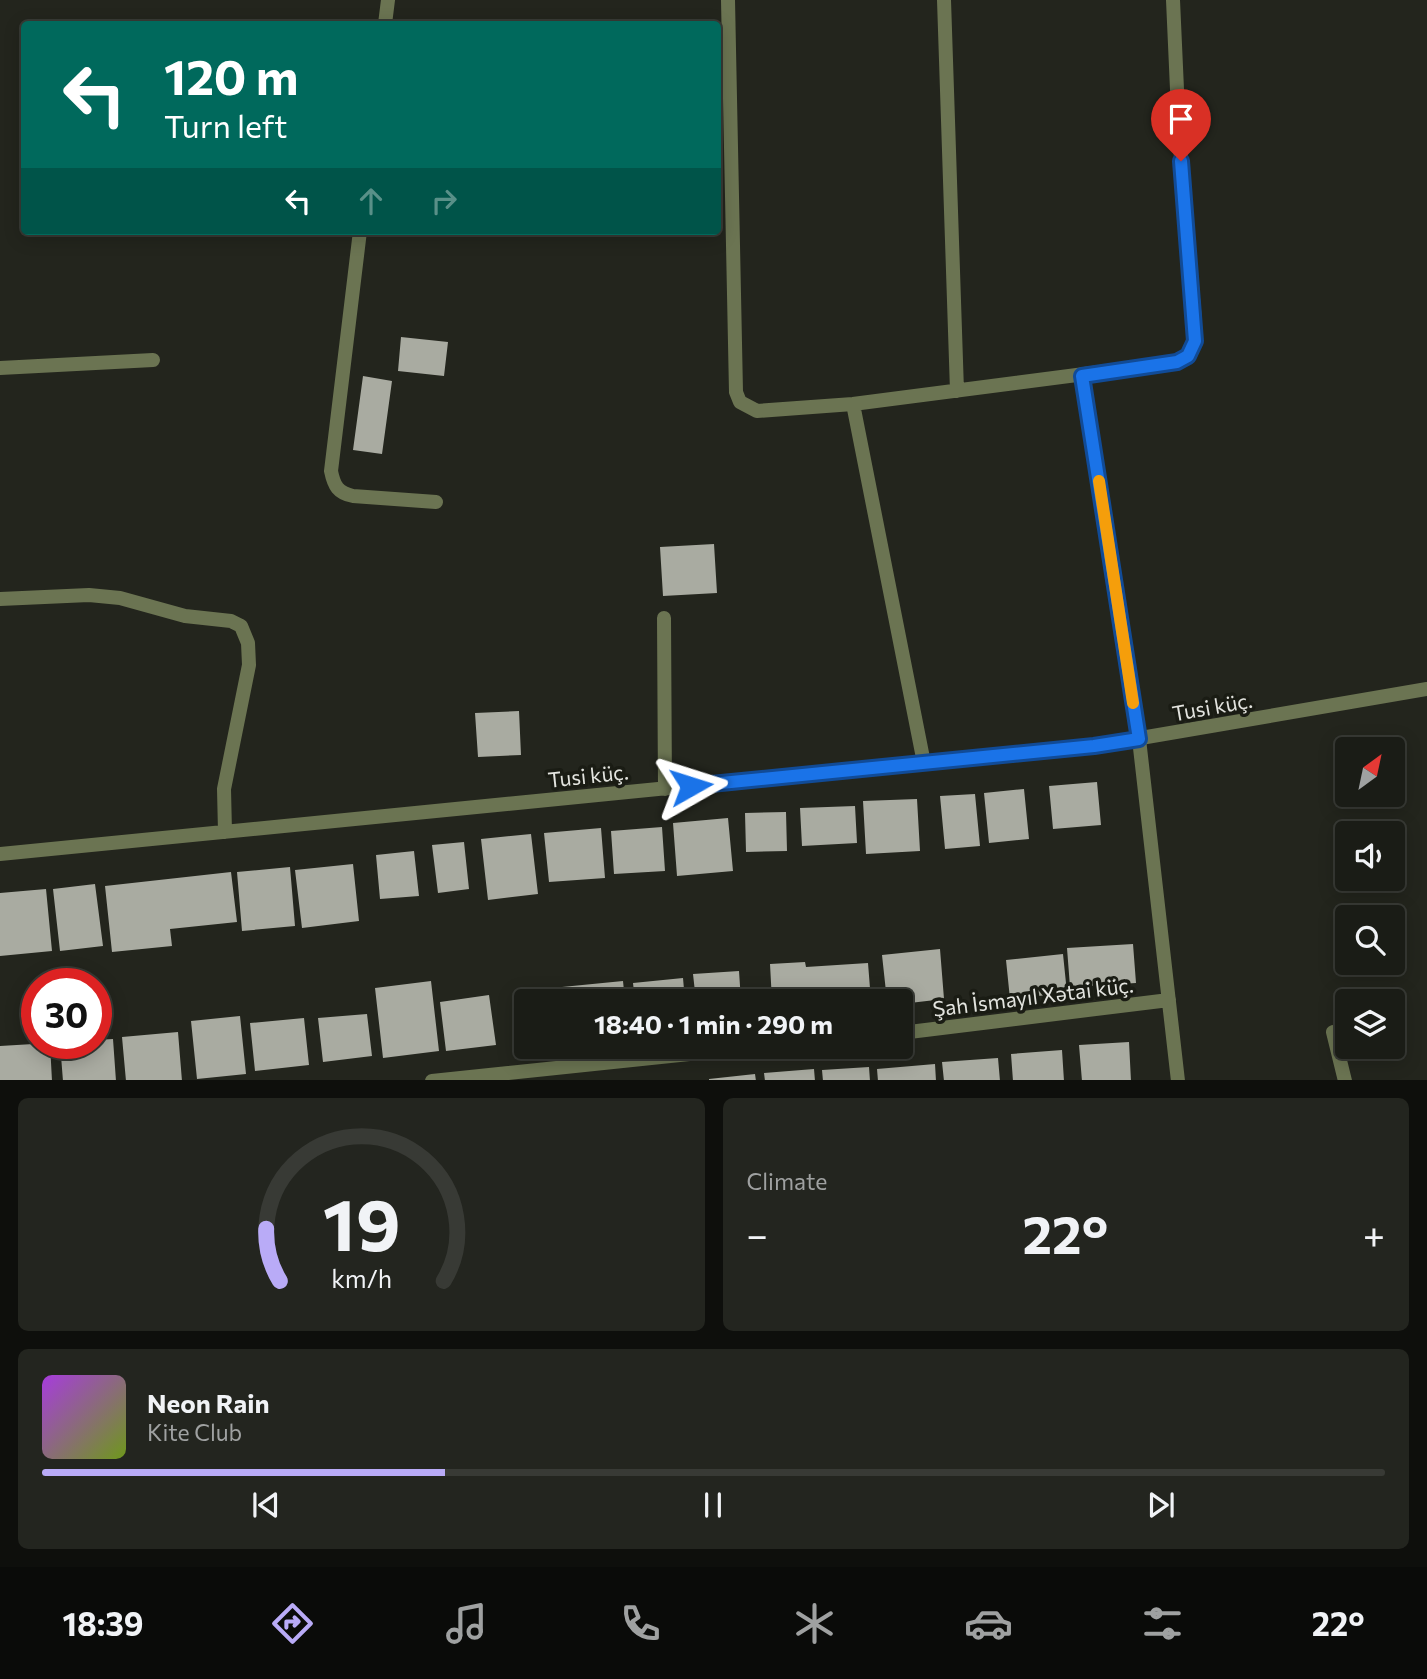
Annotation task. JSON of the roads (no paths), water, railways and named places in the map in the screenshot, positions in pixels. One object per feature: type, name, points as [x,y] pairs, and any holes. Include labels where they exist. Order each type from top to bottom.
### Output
[{"type":"street","points":[[385,21],[388,0]]},
{"type":"street","points":[[728,0],[736,392],[740,402],[757,411],[853,404],[1082,376],[1177,362],[1188,356],[1195,341],[1179,134],[1173,0]]},
{"type":"street","points":[[944,0],[957,391]]},
{"type":"street","points":[[360,235],[331,471],[334,484],[342,494],[353,496],[436,502]]},
{"type":"street","points":[[0,368],[153,360]]},
{"type":"street","points":[[1082,376],[1139,739],[1178,1080]]},
{"type":"street","points":[[853,404],[924,763]]},
{"type":"street","points":[[0,599],[89,595],[120,598],[185,615],[230,621],[241,626],[248,643],[249,666],[224,789],[225,832]]},
{"type":"street","points":[[664,618],[665,789]]},
{"type":"street","name":"Tusi küç.","points":[[0,854],[924,763],[1139,739],[1427,690]]},
{"type":"street","name":"Şah İsmayıl Xətai küç.","points":[[913,1032],[1169,1000]]},
{"type":"street","points":[[1333,1032],[1345,1080]]},
{"type":"street","points":[[432,1080],[639,1059]]}]
